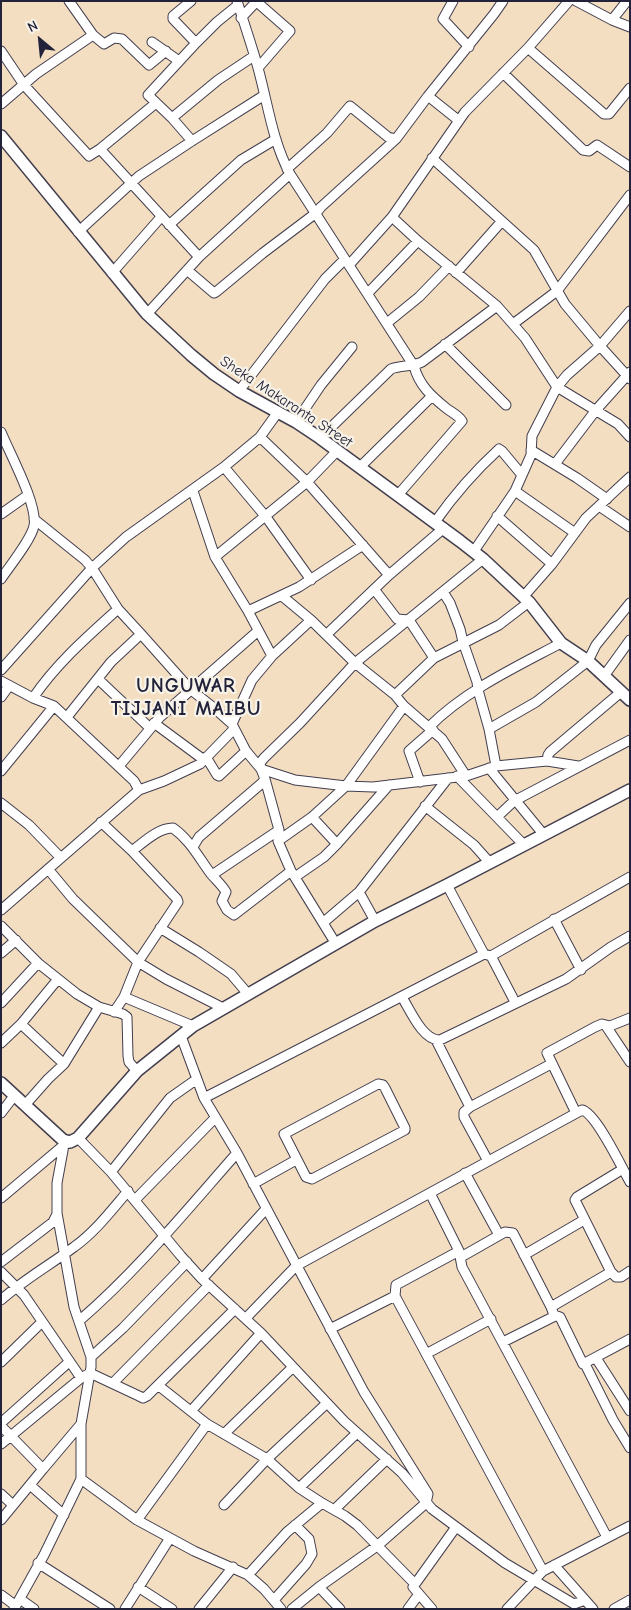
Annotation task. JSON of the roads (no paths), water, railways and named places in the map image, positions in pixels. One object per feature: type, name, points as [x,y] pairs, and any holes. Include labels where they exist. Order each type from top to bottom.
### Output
[{"type":"street","points":[[69,1],[94,35],[105,44],[114,38],[122,39],[147,65],[151,64],[166,51]]},
{"type":"street","points":[[191,1],[173,16],[173,19],[196,43]]},
{"type":"street","points":[[454,1],[443,19],[469,47]]},
{"type":"street","points":[[187,270],[216,292],[316,213],[396,139],[503,1]]},
{"type":"street","points":[[576,1],[612,20],[630,27]]},
{"type":"street","points":[[612,20],[627,1]]},
{"type":"street","points":[[241,18],[257,2],[290,31],[258,68]]},
{"type":"street","points":[[239,391],[325,278],[347,262],[392,217],[458,120],[528,48],[565,2]]},
{"type":"street","points":[[192,141],[148,93],[238,3]]},
{"type":"street","points":[[238,3],[241,18],[258,68],[263,96],[276,139],[289,172],[414,366],[416,376],[431,397],[462,421],[398,495]]},
{"type":"street","points":[[1,104],[36,74],[94,35]]},
{"type":"street","points":[[152,42],[179,61]]},
{"type":"street","points":[[528,48],[604,114],[609,114],[630,88]]},
{"type":"street","points":[[1,51],[24,85],[89,156],[100,150],[156,103]]},
{"type":"street","points":[[172,118],[218,80],[254,56]]},
{"type":"street","points":[[503,73],[584,150],[589,151],[597,145],[630,166]]},
{"type":"street","points":[[78,232],[139,176],[263,96]]},
{"type":"street","points":[[428,96],[458,120]]},
{"type":"street","points":[[147,314],[199,257],[289,172],[350,106],[388,137],[396,139]]},
{"type":"street","name":"Sheka Makaranta Street","points":[[1,136],[147,314],[191,355],[239,391],[296,422],[320,438],[440,525],[478,555],[526,600],[561,643],[588,661],[625,696]]},
{"type":"street","points":[[169,225],[241,160],[276,139]]},
{"type":"street","points":[[100,150],[199,257]]},
{"type":"street","points":[[432,158],[534,250],[565,304],[600,346],[629,376],[596,410],[555,464]]},
{"type":"street","points":[[513,324],[557,291],[628,200]]},
{"type":"street","points":[[112,273],[161,217]]},
{"type":"street","points":[[392,217],[497,306],[534,350],[558,386],[618,424],[630,436]]},
{"type":"street","points":[[456,273],[502,221]]},
{"type":"street","points":[[368,293],[418,241]]},
{"type":"street","points":[[387,323],[418,297],[448,266]]},
{"type":"street","points":[[320,438],[391,369],[414,366],[422,362],[497,306]]},
{"type":"street","points":[[336,944],[293,874],[278,841],[280,830],[260,763],[355,663],[443,592],[478,555],[497,516],[515,491],[531,455],[532,436],[558,386],[600,346],[630,311]]},
{"type":"street","points":[[445,344],[506,405]]},
{"type":"street","points":[[296,422],[321,385],[352,347]]},
{"type":"street","points":[[360,467],[431,397]]},
{"type":"street","points":[[1,670],[92,568],[126,537],[193,491],[260,437],[278,412]]},
{"type":"street","points":[[260,437],[307,482],[389,575]]},
{"type":"street","points":[[1,579],[32,532],[34,519],[28,495],[2,438]]},
{"type":"street","points":[[326,634],[440,525],[452,498],[483,464],[499,450],[502,450],[522,475]]},
{"type":"street","points":[[531,450],[577,478],[630,528]]},
{"type":"street","points":[[215,557],[307,482],[336,451]]},
{"type":"street","points":[[224,467],[266,517],[311,580]]},
{"type":"street","points":[[395,695],[434,658],[499,625],[526,600],[586,518],[630,477]]},
{"type":"street","points":[[193,491],[215,557],[248,611],[272,656]]},
{"type":"street","points":[[515,491],[575,533]]},
{"type":"street","points":[[1,514],[28,495]]},
{"type":"street","points":[[497,516],[552,564]]},
{"type":"street","points":[[34,519],[73,549],[92,568],[118,609],[190,689],[214,708],[233,727],[246,751],[261,769],[295,780],[373,787],[462,776],[492,767],[547,761],[578,766]]},
{"type":"street","points":[[248,611],[282,596],[311,580],[362,545]]},
{"type":"street","points":[[374,589],[397,619],[410,620]]},
{"type":"street","points":[[443,592],[450,603],[460,629],[477,682],[490,729],[492,767],[514,801],[544,835]]},
{"type":"street","points":[[282,596],[311,620],[355,663],[395,695],[404,706],[431,728],[448,746],[462,776],[524,845]]},
{"type":"street","points":[[490,729],[536,702],[588,661],[596,645],[630,604]]},
{"type":"street","points":[[33,698],[73,649],[118,609]]},
{"type":"street","points":[[1,910],[139,790],[200,764],[233,727],[252,680],[272,656],[311,620]]},
{"type":"street","points":[[410,620],[434,658]]},
{"type":"street","points":[[118,766],[152,726],[190,689],[196,686],[258,631]]},
{"type":"street","points":[[67,717],[122,650],[141,634]]},
{"type":"street","points":[[604,676],[630,640]]},
{"type":"street","points":[[420,782],[409,751],[446,711],[504,673],[561,643]]},
{"type":"street","points":[[98,678],[152,726],[205,758],[219,776],[246,751]]},
{"type":"street","points":[[1,697],[5,683],[33,698],[54,706],[134,781],[139,790]]},
{"type":"street","points":[[547,761],[550,752],[625,696]]},
{"type":"street","points":[[1,771],[54,706]]},
{"type":"street","points":[[278,841],[312,817],[346,786],[404,706]]},
{"type":"street","points":[[497,817],[514,801],[630,740]]},
{"type":"street","points":[[324,922],[360,892],[448,778]]},
{"type":"street","points":[[193,848],[200,837],[265,779]]},
{"type":"street","points":[[132,851],[154,834],[169,828],[177,831],[193,848],[226,892],[222,901],[234,915],[293,874],[324,857],[389,785]]},
{"type":"street","points":[[1,1198],[71,1141],[137,1071],[193,1026],[375,921],[630,790]]},
{"type":"street","points":[[1,802],[29,825],[61,858]]},
{"type":"street","points":[[425,806],[474,844],[490,863]]},
{"type":"street","points":[[312,817],[337,844]]},
{"type":"street","points":[[101,822],[132,851],[177,898],[178,902],[138,962],[124,997],[114,1012]]},
{"type":"street","points":[[212,875],[280,830]]},
{"type":"street","points":[[48,869],[72,899],[138,962],[166,980],[223,1008]]},
{"type":"street","points":[[204,1098],[487,955],[630,877]]},
{"type":"street","points":[[447,885],[515,1002]]},
{"type":"street","points":[[360,892],[375,921]]},
{"type":"street","points":[[554,919],[581,970]]},
{"type":"street","points":[[1,926],[38,964],[77,994],[99,1007],[127,1017],[129,1062],[137,1071]]},
{"type":"street","points":[[160,928],[231,974],[248,994]]},
{"type":"street","points":[[436,1040],[440,1040],[515,1002],[560,982],[581,970],[611,947],[630,936]]},
{"type":"street","points":[[1,953],[16,940]]},
{"type":"street","points":[[1,1003],[38,964]]},
{"type":"street","points":[[1,1043],[21,1024],[58,979]]},
{"type":"street","points":[[124,997],[193,1026]]},
{"type":"street","points":[[402,997],[422,1030],[436,1040],[470,1107]]},
{"type":"street","points":[[25,1106],[48,1079],[64,1064],[99,1007]]},
{"type":"street","points":[[576,1113],[546,1053],[595,1026],[602,1024],[610,1026],[630,1018]]},
{"type":"street","points":[[21,1024],[64,1064]]},
{"type":"street","points":[[606,1026],[630,1062]]},
{"type":"street","points":[[181,1036],[204,1098],[237,1153],[364,1392],[428,1494],[426,1503],[376,1546],[292,1609]]},
{"type":"street","points":[[488,1161],[464,1116],[464,1112],[470,1107],[552,1064]]},
{"type":"street","points":[[111,1172],[170,1098],[197,1080]]},
{"type":"street","points":[[1,1083],[63,1140],[71,1141],[111,1172],[206,1282],[261,1333],[326,1404],[402,1473],[426,1503],[505,1564],[574,1604],[585,1600]]},
{"type":"street","points":[[378,1084],[383,1085],[405,1128],[404,1132],[312,1179],[306,1177],[296,1160],[284,1137],[286,1132],[378,1084]]},
{"type":"street","points":[[1,1113],[14,1096]]},
{"type":"street","points":[[246,1318],[296,1266],[582,1110],[589,1113],[630,1182]]},
{"type":"street","points":[[135,1200],[215,1118]]},
{"type":"street","points":[[16,1604],[64,1515],[81,1479],[82,1424],[91,1357],[74,1307],[57,1213],[57,1183],[71,1141]]},
{"type":"street","points":[[79,1321],[110,1294],[237,1153]]},
{"type":"street","points":[[253,1184],[296,1160]]},
{"type":"street","points":[[623,1169],[575,1200],[611,1272],[616,1277],[621,1277],[630,1271]]},
{"type":"street","points":[[465,1173],[499,1235]]},
{"type":"street","points":[[1,1300],[16,1286],[64,1254],[96,1228],[128,1192]]},
{"type":"street","points":[[430,1192],[460,1254],[462,1267],[607,1537]]},
{"type":"street","points":[[113,1383],[206,1282],[266,1209]]},
{"type":"street","points":[[1,1262],[53,1222],[57,1213]]},
{"type":"street","points":[[524,1255],[584,1220]]},
{"type":"street","points":[[543,1571],[395,1296],[396,1285],[505,1232],[513,1233],[553,1311],[560,1317],[581,1363],[585,1364],[613,1420],[630,1448]]},
{"type":"street","points":[[91,1357],[123,1328],[187,1262]]},
{"type":"street","points":[[1,1272],[16,1286],[80,1378]]},
{"type":"street","points":[[503,1342],[611,1272]]},
{"type":"street","points":[[330,1329],[395,1296]]},
{"type":"street","points":[[90,1373],[144,1398],[159,1386],[235,1309]]},
{"type":"street","points":[[426,1354],[491,1320]]},
{"type":"street","points":[[1,1362],[42,1322]]},
{"type":"street","points":[[191,1411],[261,1333]]},
{"type":"street","points":[[585,1364],[630,1339]]},
{"type":"street","points":[[596,1358],[630,1411]]},
{"type":"street","points":[[43,1469],[1,1425],[69,1362]]},
{"type":"street","points":[[225,1433],[293,1367]]},
{"type":"street","points":[[1,1444],[80,1378],[90,1373]]},
{"type":"street","points":[[159,1386],[207,1424],[266,1459],[299,1488],[335,1509],[357,1525],[415,1584]]},
{"type":"street","points":[[224,1505],[266,1459],[326,1404]]},
{"type":"street","points":[[1,1520],[82,1424]]},
{"type":"street","points":[[137,1520],[207,1424]]},
{"type":"street","points":[[299,1488],[357,1433]]},
{"type":"street","points":[[335,1509],[387,1460]]},
{"type":"street","points":[[81,1479],[137,1520],[194,1551],[248,1574],[281,1609]]},
{"type":"street","points":[[30,1485],[64,1515]]},
{"type":"street","points":[[1,1494],[13,1505]]},
{"type":"street","points":[[248,1574],[295,1524],[322,1503]]},
{"type":"street","points":[[274,1600],[306,1564],[312,1554],[308,1539],[295,1524]]},
{"type":"street","points":[[507,1609],[543,1571],[630,1526]]},
{"type":"street","points":[[432,1609],[413,1588],[456,1527]]},
{"type":"street","points":[[125,1609],[170,1538]]},
{"type":"street","points":[[38,1563],[110,1609]]},
{"type":"street","points":[[554,1565],[594,1609]]},
{"type":"street","points":[[199,1609],[233,1567]]},
{"type":"street","points":[[138,1587],[172,1609]]},
{"type":"street","points":[[319,1587],[340,1609]]},
{"type":"street","points":[[408,1609],[418,1594]]},
{"type":"street","points":[[1,1595],[16,1604],[34,1609]]},
{"type":"street","points":[[614,1609],[630,1600]]},
{"type":"district","name":"UNGUWAR TIJJANI MAIBU","points":[[186,698]]}]
